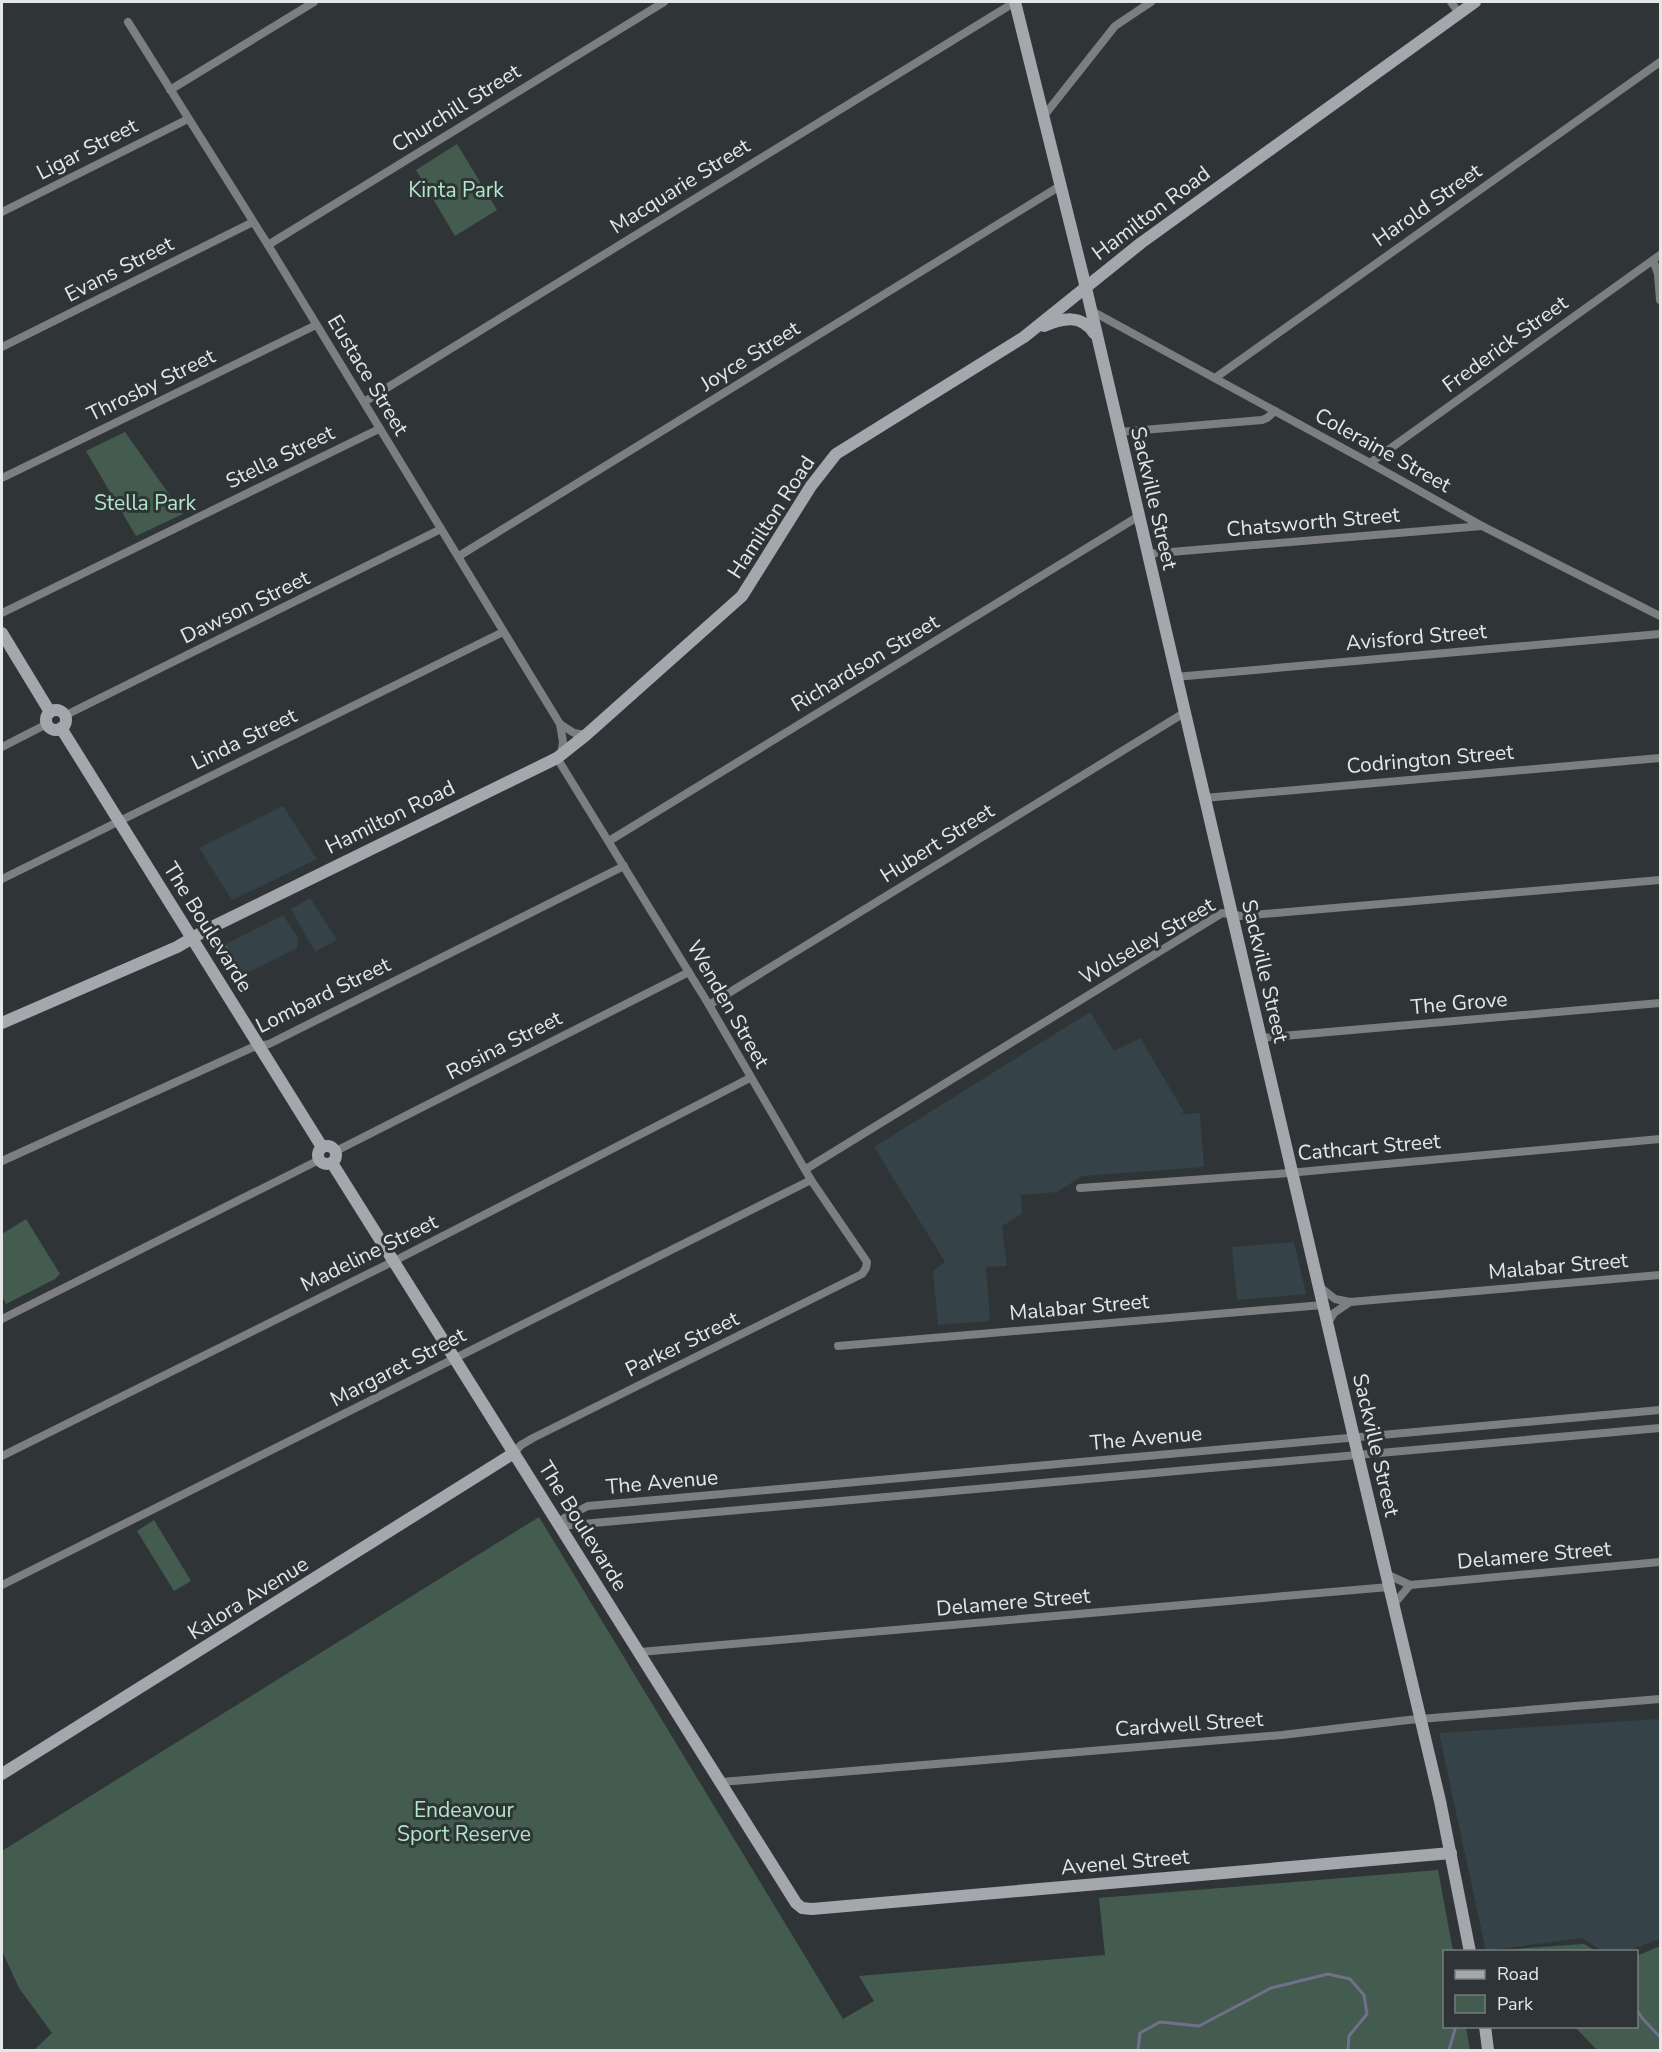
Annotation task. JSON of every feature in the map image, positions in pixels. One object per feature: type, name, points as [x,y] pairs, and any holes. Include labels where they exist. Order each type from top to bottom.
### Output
[{"type":"main road","name":"Sackville Street","points":[[1015,2],[1086,288],[1203,798],[1421,1719],[1470,1950]]},
{"type":"main road","name":"Hamilton Road","points":[[2,1023],[177,947],[388,839],[559,756],[586,735],[742,596],[811,486],[836,454],[1024,337],[1141,243],[1475,2]]},
{"type":"main road","points":[[1024,337],[1046,325],[1071,318],[1085,322],[1096,335]]},
{"type":"main road","points":[[2,633],[49,718],[51,729],[61,728],[65,724],[64,716],[58,711],[49,718]]},
{"type":"main road","name":"The Boulevarde","points":[[61,728],[322,1147]]},
{"type":"main road","points":[[328,1145],[334,1157],[326,1164],[319,1160],[318,1152],[322,1147],[328,1145]]},
{"type":"main road","name":"The Boulevarde","points":[[334,1157],[455,1359],[796,1903],[802,1908]]},
{"type":"main road","name":"Kalora Avenue","points":[[2,1774],[514,1453]]},
{"type":"main road","name":"Avenel Street","points":[[802,1908],[812,1909],[1451,1853]]},
{"type":"main road","points":[[1485,2028],[1488,2050]]},
{"type":"street","points":[[170,90],[314,2]]},
{"type":"street","name":"Churchill Street","points":[[268,245],[664,2]]},
{"type":"street","name":"Macquarie Street","points":[[364,402],[1015,2]]},
{"type":"street","points":[[1043,117],[1115,26],[1151,2]]},
{"type":"street","points":[[1451,2],[1459,13]]},
{"type":"street","name":"Eustace Street","points":[[128,22],[268,245],[560,724]]},
{"type":"street","name":"Harold Street","points":[[1215,378],[1660,62]]},
{"type":"street","name":"Ligar Street","points":[[2,212],[188,119]]},
{"type":"street","name":"Joyce Street","points":[[459,556],[1060,186]]},
{"type":"street","name":"Evans Street","points":[[2,347],[253,222]]},
{"type":"street","points":[[1657,257],[1660,300]]},
{"type":"street","name":"Frederick Street","points":[[1370,463],[1657,257]]},
{"type":"street","name":"Coleraine Street","points":[[1090,310],[1482,526],[1660,616]]},
{"type":"street","name":"Throsby Street","points":[[2,478],[316,325]]},
{"type":"street","points":[[1119,432],[1262,420],[1275,411]]},
{"type":"street","name":"Stella Street","points":[[2,613],[380,429]]},
{"type":"street","name":"Richardson Street","points":[[609,841],[1139,516]]},
{"type":"street","name":"Chatsworth Street","points":[[1147,554],[1482,526]]},
{"type":"street","name":"Dawson Street","points":[[64,716],[441,529]]},
{"type":"street","name":"Linda Street","points":[[2,879],[503,632]]},
{"type":"street","name":"Avisford Street","points":[[1175,677],[1660,634]]},
{"type":"street","name":"Hubert Street","points":[[709,1005],[1184,713]]},
{"type":"street","points":[[2,747],[49,718]]},
{"type":"street","points":[[560,724],[571,731],[586,735]]},
{"type":"street","points":[[559,756],[563,742],[560,724]]},
{"type":"street","name":"Wenden Street","points":[[559,756],[811,1180],[867,1262],[866,1269]]},
{"type":"street","name":"Codrington Street","points":[[1203,798],[1660,758]]},
{"type":"street","name":"Lombard Street","points":[[2,1161],[251,1047],[269,1044],[624,866]]},
{"type":"street","name":"Wolseley Street","points":[[806,1169],[1222,913],[1241,916],[1660,880]]},
{"type":"street","name":"Rosina Street","points":[[334,1157],[689,972]]},
{"type":"street","name":"The Grove","points":[[1260,1038],[1660,1003]]},
{"type":"street","name":"Madeline Street","points":[[2,1456],[394,1260],[750,1078]]},
{"type":"street","name":"Cathcart Street","points":[[1080,1188],[1292,1172],[1660,1139]]},
{"type":"street","points":[[2,1319],[319,1160]]},
{"type":"street","name":"Margaret Street","points":[[2,1585],[811,1180]]},
{"type":"street","name":"Parker Street","points":[[514,1453],[521,1444],[862,1274],[866,1269]]},
{"type":"street","name":"Malabar Street","points":[[1318,1286],[1335,1299],[1350,1302],[1660,1275]]},
{"type":"street","points":[[1327,1324],[1334,1313],[1350,1302]]},
{"type":"street","name":"Malabar Street","points":[[838,1346],[1323,1305]]},
{"type":"street","name":"The Avenue","points":[[560,1526],[564,1518],[588,1506],[1660,1410]]},
{"type":"street","name":"The Avenue","points":[[560,1526],[1660,1428]]},
{"type":"street","name":"Delamere Street","points":[[1386,1574],[1410,1585],[1660,1562]]},
{"type":"street","points":[[1394,1604],[1410,1585]]},
{"type":"street","name":"Delamere Street","points":[[640,1652],[1389,1587]]},
{"type":"street","name":"Cardwell Street","points":[[721,1782],[1282,1735],[1421,1719],[1660,1699]]},
{"type":"shaded area","points":[[283,806],[317,859],[232,900],[199,848]]},
{"type":"shaded area","points":[[310,898],[337,940],[315,952],[291,909]]},
{"type":"shaded area","points":[[283,915],[298,938],[297,948],[245,974],[226,944]]},
{"type":"shaded area","points":[[1090,1012],[1114,1051],[1140,1038],[1184,1112],[1181,1114],[1200,1113],[1204,1167],[1082,1176],[1057,1192],[1021,1195],[1022,1214],[1002,1226],[1007,1266],[986,1267],[990,1321],[938,1325],[933,1271],[945,1262],[874,1147]]},
{"type":"shaded area","points":[[1294,1242],[1306,1294],[1237,1300],[1232,1247]]},
{"type":"shaded area","points":[[1660,1719],[1660,1939],[1631,1950],[1600,1950],[1582,1938],[1486,1950],[1439,1733]]},
{"type":"green space","name":"Kinta Park","points":[[457,144],[497,210],[455,236],[416,170]]},
{"type":"green space","name":"Stella Park","points":[[125,432],[183,514],[136,536],[86,451]]},
{"type":"green space","points":[[226,944],[245,974],[234,978],[216,949]]},
{"type":"green space","points":[[26,1219],[60,1274],[55,1279],[6,1304],[2,1296],[2,1234]]},
{"type":"green space","name":"Endeavour Sport Reserve","points":[[539,1517],[843,2019],[874,2001],[859,1976],[1105,1955],[1099,1898],[1438,1870],[1453,1950],[1443,1950],[1443,2028],[1466,2028],[1470,2050],[34,2050],[52,2033],[19,1988],[2,1951],[2,1851]]},
{"type":"green space","points":[[154,1520],[191,1581],[174,1591],[137,1531]]},
{"type":"green space","points":[[1584,1944],[1594,1950],[1500,1950]]},
{"type":"green space","points":[[1660,1946],[1660,2050],[1597,2050],[1576,2028],[1638,2028],[1638,1956]]},
{"type":"waterway","points":[[1138,2050],[1140,2033],[1160,2022],[1199,2026],[1271,1988],[1328,1974],[1350,1979],[1364,1995],[1367,2014],[1349,2036],[1348,2050]]},
{"type":"waterway","points":[[1638,2012],[1660,2037]]},
{"type":"waterway","points":[[1449,2050],[1455,2028]]}]
